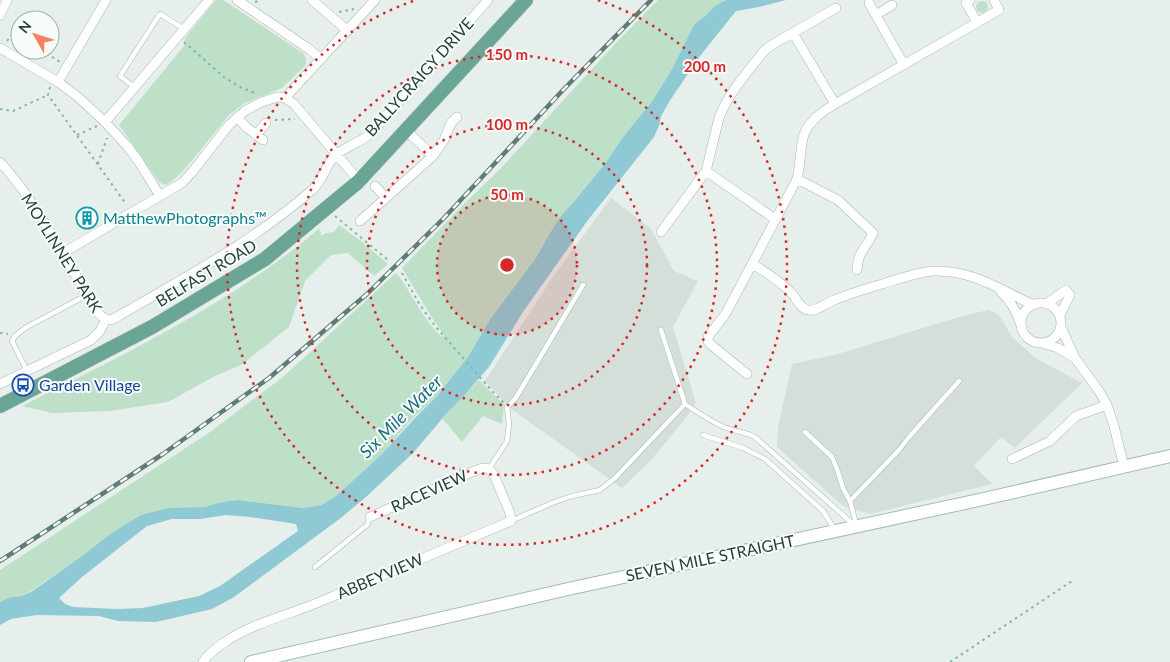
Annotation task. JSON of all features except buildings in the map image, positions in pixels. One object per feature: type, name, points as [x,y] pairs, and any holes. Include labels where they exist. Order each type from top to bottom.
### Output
[{"type":"main road","name":"BELFAST ROAD","points":[[0,406],[152,327],[265,259],[358,182],[526,0]]},
{"type":"main road","name":"SEVEN MILE STRAIGHT","points":[[251,662],[568,589],[988,498],[1170,456]]},
{"type":"street","points":[[55,80],[67,66],[106,0]]},
{"type":"street","points":[[108,125],[134,87],[209,0]]},
{"type":"street","points":[[237,0],[321,59]]},
{"type":"street","points":[[312,0],[348,31]]},
{"type":"street","points":[[285,98],[375,0]]},
{"type":"street","name":"BALLYCRAIGY DRIVE","points":[[106,319],[113,319],[240,244],[315,188],[323,178],[328,164],[336,155],[371,132],[488,0]]},
{"type":"street","points":[[970,0],[966,3],[977,22]]},
{"type":"street","points":[[747,374],[710,344],[709,335],[726,313],[797,179],[802,140],[810,124],[816,117],[835,104],[999,10],[994,0]]},
{"type":"street","points":[[0,15],[4,1]]},
{"type":"street","points":[[869,4],[904,65]]},
{"type":"street","points":[[876,15],[892,5]]},
{"type":"street","points":[[661,232],[706,171],[719,118],[725,104],[764,51],[836,8]]},
{"type":"street","points":[[793,33],[835,104]]},
{"type":"street","points":[[0,48],[55,80],[78,97],[108,125],[139,162],[160,196]]},
{"type":"street","points":[[63,253],[176,187],[187,178],[229,125],[246,110],[274,98],[285,98],[294,104],[358,182]]},
{"type":"street","points":[[238,117],[260,137],[266,123]]},
{"type":"street","points":[[360,221],[432,156],[444,140],[444,126],[451,123],[456,117]]},
{"type":"street","points":[[406,130],[432,156]]},
{"type":"street","name":"MOYLINNEY PARK","points":[[0,162],[22,189],[63,253],[97,312],[106,319]]},
{"type":"street","points":[[706,171],[775,219]]},
{"type":"street","points":[[797,179],[838,200],[873,232],[858,259],[857,270]]},
{"type":"street","points":[[375,186],[386,198]]},
{"type":"street","points":[[752,264],[774,277],[803,308],[810,310],[839,298],[926,272],[942,271],[980,278],[1034,305]]},
{"type":"street","points":[[995,286],[1011,303],[1022,325]]},
{"type":"street","points":[[1046,304],[1066,290],[1070,295],[1060,315]]},
{"type":"street","points":[[1042,343],[1048,342],[1059,333],[1061,321],[1060,315],[1052,306],[1040,303],[1028,308],[1024,313],[1022,325],[1026,336],[1036,342],[1058,348],[1075,358]]},
{"type":"street","points":[[0,384],[91,340],[100,331],[106,319]]},
{"type":"street","points":[[1061,327],[1075,358],[1099,391],[1106,405],[1114,426],[1124,467]]},
{"type":"street","points":[[1012,459],[1052,440],[1076,416],[1106,405]]},
{"type":"street","name":"RACEVIEW","points":[[370,517],[479,469],[489,469]]},
{"type":"street","points":[[489,469],[494,475],[510,513],[511,521]]},
{"type":"street","name":"ABBEYVIEW","points":[[203,662],[219,646],[248,628],[321,602],[511,521]]},
{"type":"lane","points":[[134,87],[120,76],[160,14],[184,29]]},
{"type":"lane","points":[[489,469],[507,441],[509,424],[507,407],[523,386],[583,285]]},
{"type":"lane","points":[[27,371],[12,341],[15,336],[25,328],[87,294]]},
{"type":"lane","points":[[661,330],[685,404],[711,421],[730,430],[750,435],[760,441],[856,526]]},
{"type":"lane","points":[[850,501],[899,450],[959,382]]},
{"type":"lane","points":[[511,521],[572,496],[600,490],[616,478],[685,404]]},
{"type":"lane","points":[[805,432],[832,457],[843,488],[850,501],[856,526]]},
{"type":"lane","points":[[702,435],[743,448],[765,460],[823,511],[836,531]]},
{"type":"lane","points":[[315,567],[367,525],[370,517]]},
{"type":"path","points":[[331,16],[338,12],[360,8],[367,9]]},
{"type":"path","points":[[0,48],[10,37]]},
{"type":"path","points":[[178,37],[224,77],[240,87],[255,93],[262,102]]},
{"type":"path","points":[[57,60],[67,66]]},
{"type":"path","points":[[0,109],[13,111],[48,95],[55,80]]},
{"type":"path","points":[[48,95],[132,212]]},
{"type":"path","points":[[266,123],[305,117]]},
{"type":"path","points":[[76,134],[108,125]]},
{"type":"path","points":[[98,164],[108,125]]},
{"type":"path","points":[[332,213],[388,260]]},
{"type":"path","points":[[402,273],[420,305],[441,334],[505,404]]},
{"type":"path","points":[[950,662],[1072,581]]},
{"type":"shaded area","points":[[611,198],[651,229],[674,271],[698,281],[673,327],[696,403],[651,460],[622,488],[511,409],[485,381],[554,275]]},
{"type":"shaded area","points":[[988,310],[999,315],[1013,338],[1037,359],[1082,383],[1015,448],[1001,437],[974,466],[992,484],[870,514],[843,506],[777,447],[778,427],[792,364],[838,354]]},
{"type":"green space","points":[[216,0],[223,0],[303,53],[306,64],[282,88],[245,103],[229,115],[179,175],[167,185],[163,184],[159,182],[119,125],[184,46],[185,38]]},
{"type":"green space","points":[[658,0],[726,0],[715,6],[694,26],[672,69],[651,103],[570,206],[536,258],[490,320],[468,357],[437,396],[414,417],[381,455],[335,497],[321,505],[304,508],[238,500],[205,507],[180,508],[141,515],[110,534],[82,556],[28,593],[0,603],[0,570],[210,432],[283,377],[396,273],[428,321],[442,337],[444,335],[402,268],[502,167]]},
{"type":"green space","points":[[984,1],[987,2],[987,12],[980,13],[977,12],[976,5],[977,2]]},
{"type":"green space","points":[[339,225],[388,264],[374,276],[348,253],[331,255],[305,281],[289,327],[241,365],[215,376],[168,402],[109,411],[52,413],[22,406],[185,321],[248,282],[320,228],[321,236],[334,232]]},
{"type":"green space","points":[[479,380],[504,404],[502,424],[483,416],[462,442],[442,418]]},
{"type":"water","points":[[726,0],[786,0],[736,11],[700,56],[669,102],[661,116],[654,137],[588,220],[523,312],[489,367],[413,453],[367,496],[342,517],[234,597],[212,609],[156,622],[118,621],[99,616],[36,615],[11,619],[0,625],[0,602],[31,592],[110,534],[141,515],[169,508],[205,507],[238,500],[304,508],[321,505],[335,497],[381,455],[437,396],[468,357],[491,318],[536,258],[562,215],[607,161],[623,137],[651,103],[672,69],[694,25],[715,6]],"holes":[[[226,515],[296,524],[298,531],[220,586],[199,596],[143,608],[117,609],[73,607],[65,604],[59,598],[82,577],[147,526],[172,519],[200,519]]]},
{"type":"railway","points":[[0,561],[163,454],[269,378],[367,294],[444,218],[563,90],[651,0]]},
{"type":"place","name":"MatthewPhotographs™","points":[[87,218]]},
{"type":"place","name":"Garden Village","points":[[23,385]]},
{"type":"water label","name":"Six Mile Water","points":[[401,417]]}]
